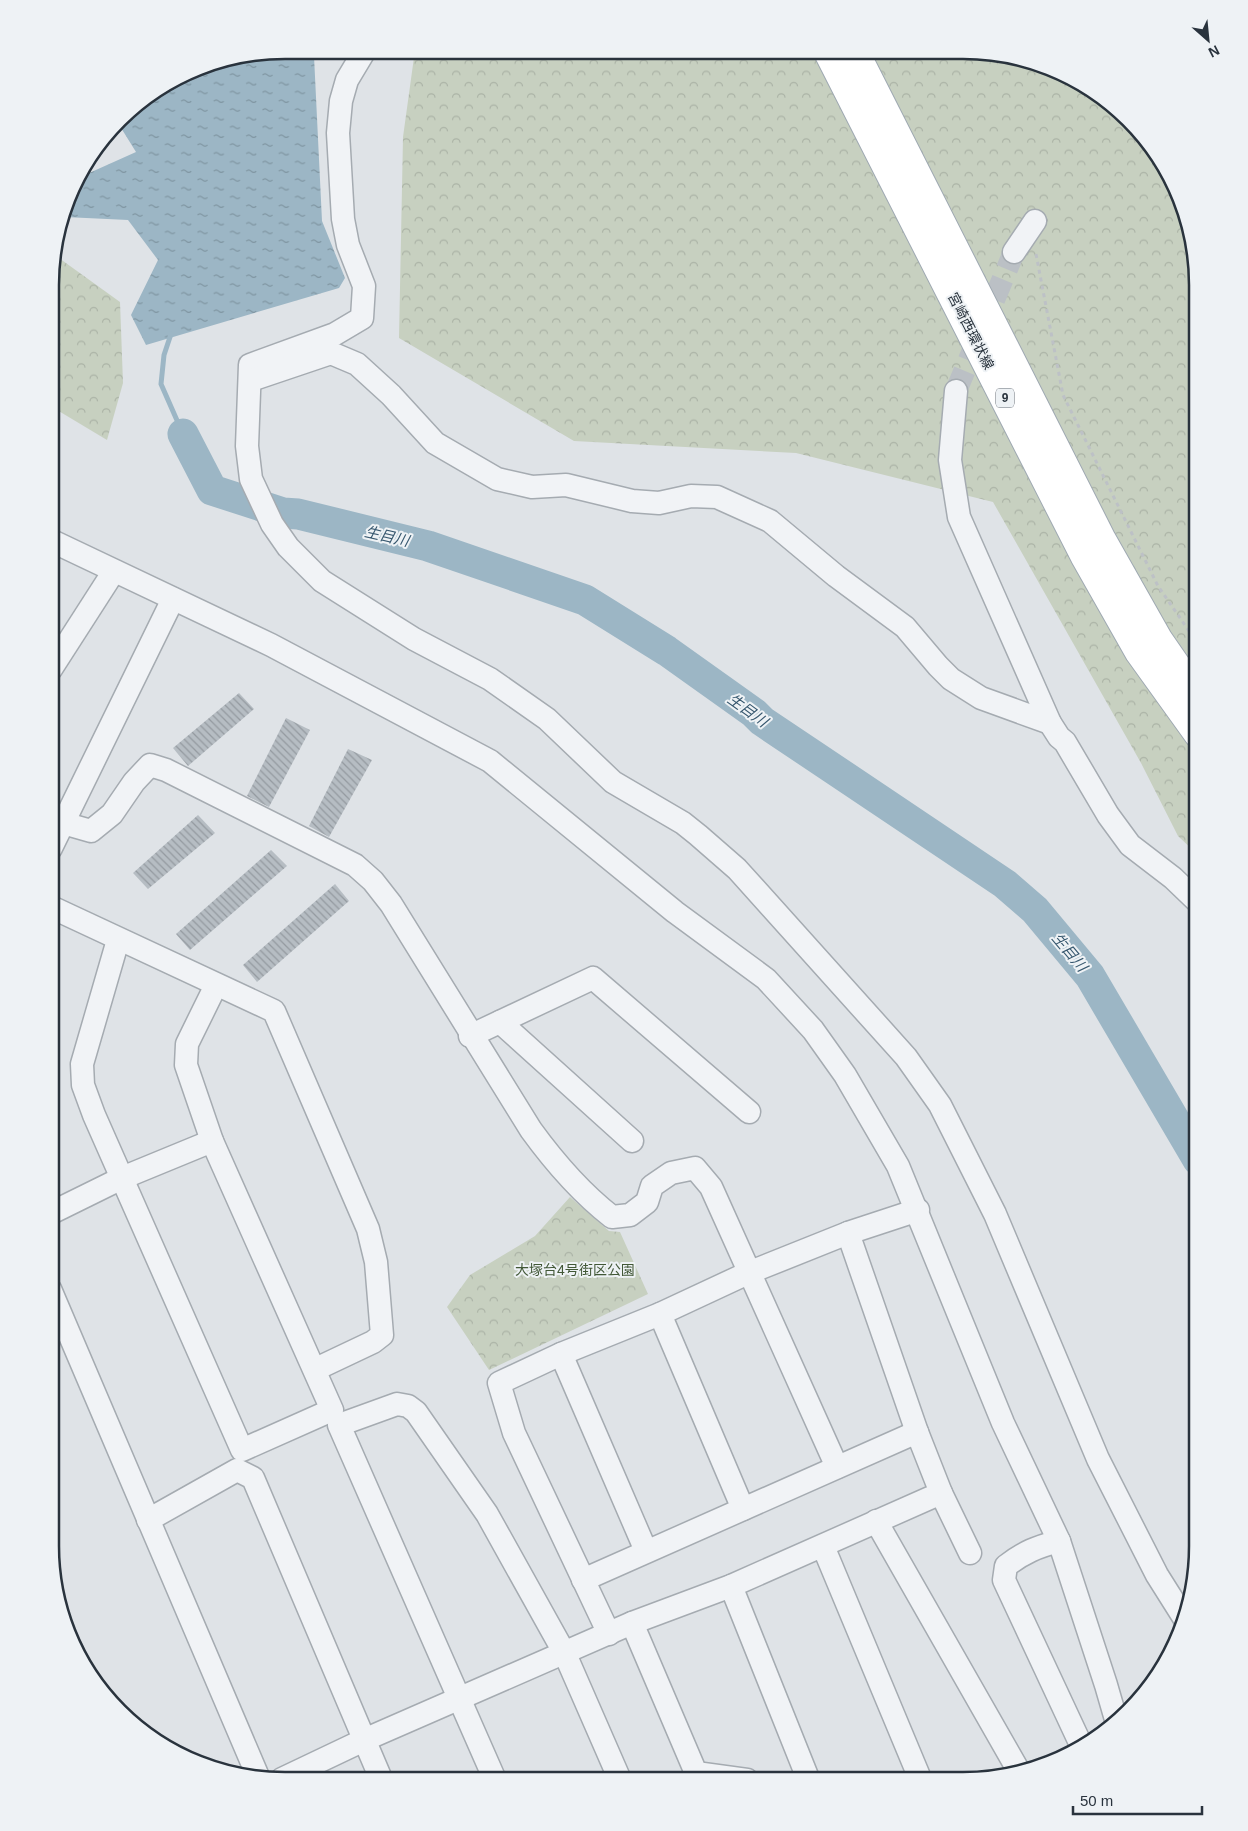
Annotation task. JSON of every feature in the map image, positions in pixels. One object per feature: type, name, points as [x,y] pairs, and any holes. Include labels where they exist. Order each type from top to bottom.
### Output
[{"type":"main road","name":"宮崎西環状線","points":[[832,59],[1084,555],[1140,652],[1189,721]]},
{"type":"main road","name":"宮崎西環状線","points":[[859,59],[1102,540],[1158,639],[1189,684]]},
{"type":"street","points":[[360,59],[347,80],[338,133],[343,219],[348,245],[364,286],[362,318],[335,334],[250,365],[251,380],[247,446],[251,479],[272,524],[294,554],[322,581],[414,639],[490,679],[547,719],[613,782],[683,823],[698,835],[737,869],[906,1057],[940,1105],[995,1214],[1098,1459],[1158,1575],[1180,1611]]},
{"type":"street","points":[[1014,252],[1035,221]]},
{"type":"street","points":[[251,380],[331,353],[357,364],[391,395],[435,444],[497,479],[532,487],[566,486],[632,501],[658,504],[691,496],[716,497],[770,521],[836,576],[905,627],[938,666],[952,679],[981,698],[1050,723]]},
{"type":"street","points":[[956,390],[950,460],[959,517],[1050,723],[1059,737],[1065,742],[1108,816],[1130,845],[1173,878],[1189,893]]},
{"type":"street","points":[[59,544],[279,649],[490,761],[675,912],[766,979],[813,1030],[845,1075],[898,1166],[918,1210],[1003,1423],[1059,1541],[1114,1714]]},
{"type":"street","points":[[59,652],[114,571]]},
{"type":"street","points":[[59,816],[174,599]]},
{"type":"street","points":[[59,821],[91,832],[112,814],[134,782],[150,765],[166,770],[355,865],[373,881],[391,904],[470,1036],[531,1130],[555,1163],[586,1196],[612,1218],[630,1215],[646,1202],[652,1186],[672,1173],[695,1168],[711,1187],[836,1467]]},
{"type":"street","points":[[59,911],[274,1011],[368,1229],[376,1262],[382,1335],[373,1342],[316,1369]]},
{"type":"street","points":[[118,940],[88,1037],[81,1073],[94,1115],[242,1450],[332,1410],[316,1369],[212,1141],[186,1064],[186,1044],[216,985]]},
{"type":"street","points":[[470,1036],[593,978],[749,1112]]},
{"type":"street","points":[[500,1022],[632,1141]]},
{"type":"street","points":[[59,1209],[122,1178],[212,1141]]},
{"type":"street","points":[[609,1634],[514,1433],[499,1383],[561,1354],[660,1314],[748,1273],[848,1233],[918,1210]]},
{"type":"street","points":[[848,1233],[917,1432],[941,1493],[970,1553]]},
{"type":"street","points":[[59,1310],[255,1770]]},
{"type":"street","points":[[660,1314],[743,1509]]},
{"type":"street","points":[[561,1354],[646,1551]]},
{"type":"street","points":[[492,1772],[339,1425],[397,1404],[408,1406],[416,1412],[487,1514],[565,1654],[617,1772]]},
{"type":"street","points":[[583,1580],[917,1432]]},
{"type":"street","points":[[148,1520],[237,1470],[252,1478],[378,1772]]},
{"type":"street","points":[[297,1772],[364,1740],[565,1654],[632,1623],[731,1586],[941,1493]]},
{"type":"street","points":[[876,1521],[1017,1766]]},
{"type":"street","points":[[1059,1541],[1028,1550],[1016,1558],[1006,1566],[1004,1580],[1079,1740]]},
{"type":"street","points":[[822,1546],[917,1772]]},
{"type":"street","points":[[731,1586],[805,1772]]},
{"type":"street","points":[[632,1623],[696,1772]]},
{"type":"path","points":[[1035,221],[1033,241],[1063,395],[1158,586],[1189,631]]},
{"type":"green space","points":[[414,59],[978,59],[1022,66],[1050,76],[1076,89],[1101,105],[1143,147],[1166,185],[1182,226],[1189,270],[1189,846],[1178,836],[1141,763],[993,502],[796,453],[574,441],[399,338],[403,137]]},
{"type":"green space","points":[[60,259],[120,302],[123,383],[107,440],[59,411]]},
{"type":"green space","name":"大塚台4号街区公園","points":[[570,1197],[609,1231],[620,1232],[648,1294],[489,1370],[447,1307],[470,1275],[535,1236]]},
{"type":"water","points":[[270,59],[314,59],[322,221],[345,278],[339,288],[146,345],[131,315],[158,260],[128,220],[69,217],[88,173],[136,152],[122,129],[147,105],[185,82],[226,66],[241,63]]},
{"type":"building","points":[[239,693],[254,709],[188,766],[173,748]]},
{"type":"building","points":[[286,718],[310,730],[269,807],[247,796]]},
{"type":"building","points":[[348,749],[372,760],[329,837],[309,826]]},
{"type":"building","points":[[198,815],[215,833],[148,889],[133,873]]},
{"type":"building","points":[[271,850],[287,866],[190,950],[176,934]]},
{"type":"building","points":[[335,884],[349,901],[257,982],[243,965]]},
{"type":"waterway","points":[[171,334],[164,355],[161,384],[183,434]]},
{"type":"waterway","name":"生目川","points":[[183,434],[212,490],[283,513],[298,514],[428,546],[585,600],[667,651],[754,713],[762,721],[1005,884],[1035,910],[1090,976],[1189,1145]]},
{"type":"tunnel","points":[[956,391],[1014,252]]}]
